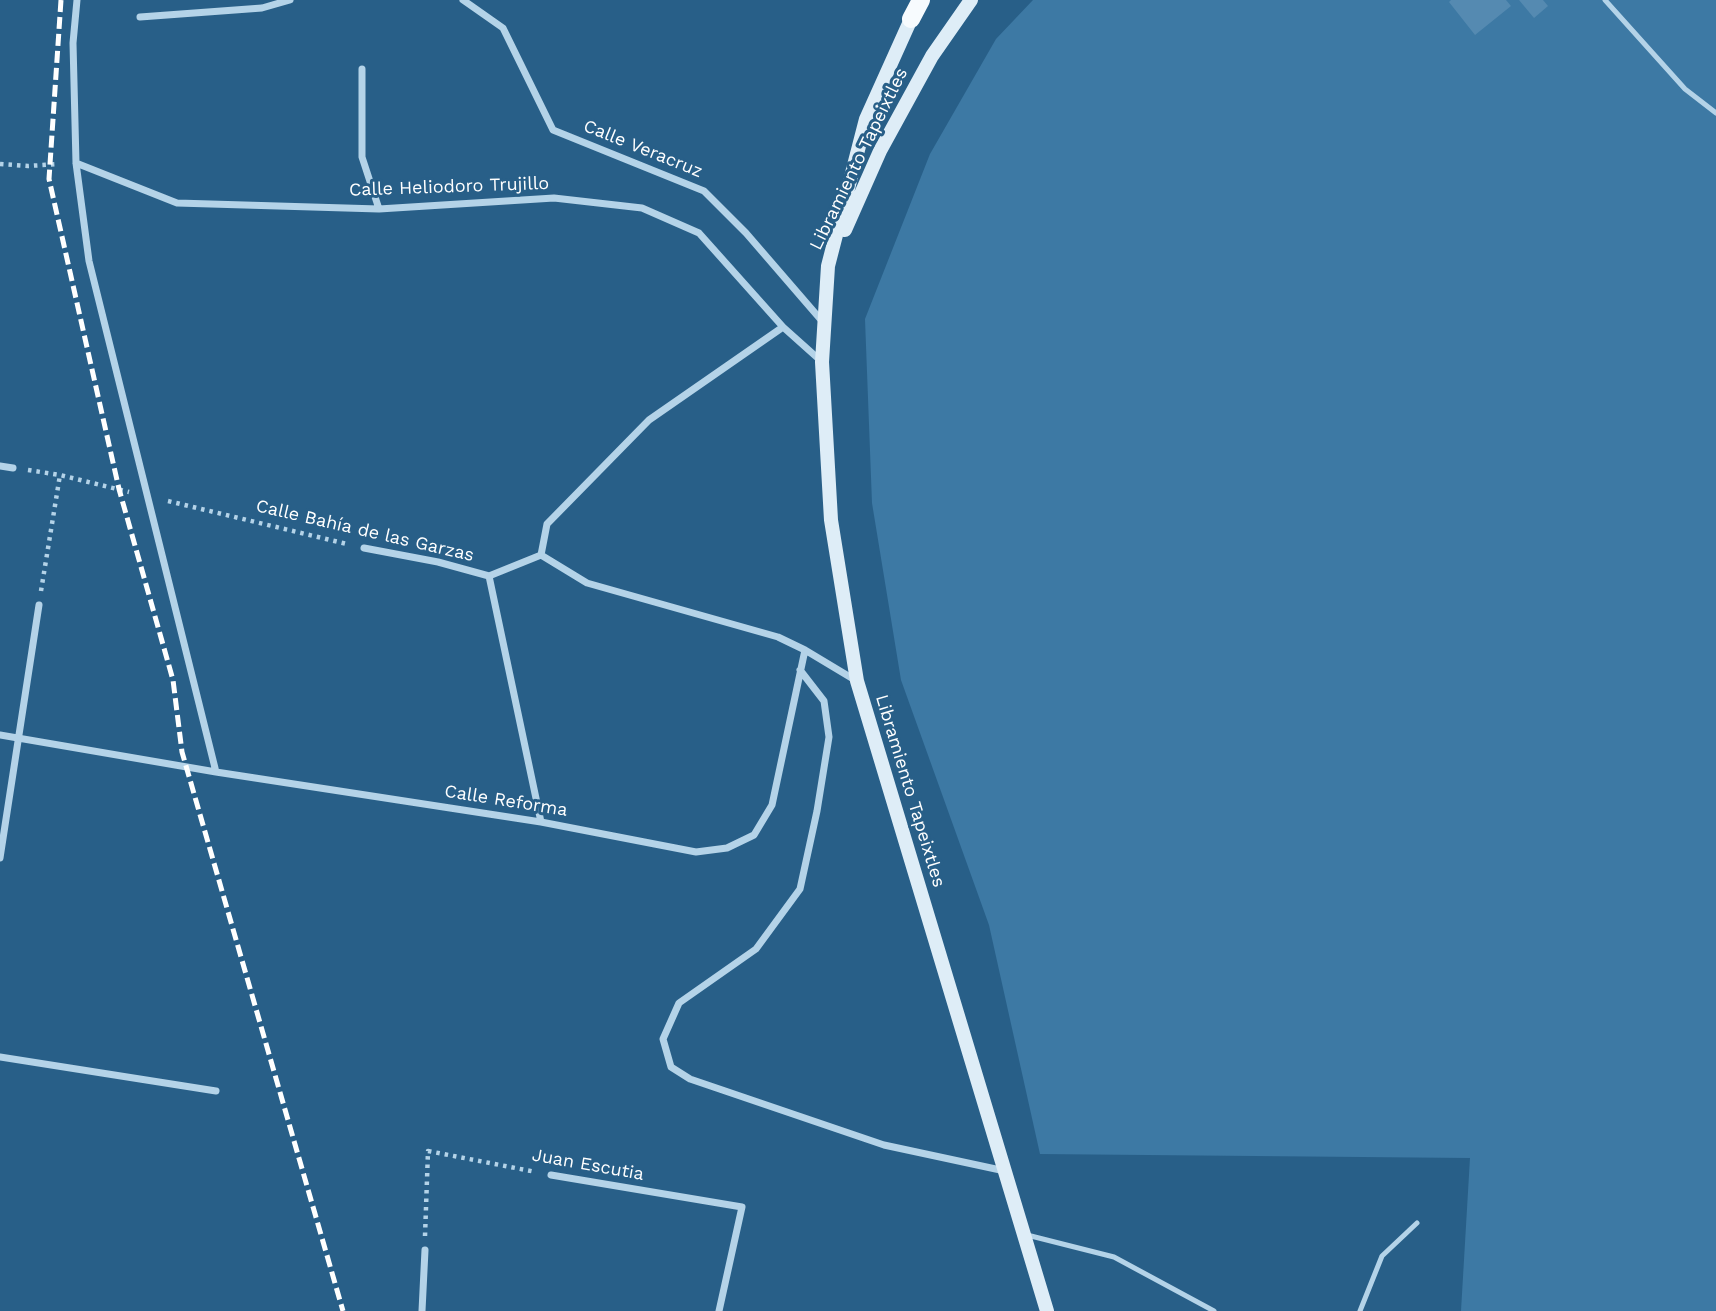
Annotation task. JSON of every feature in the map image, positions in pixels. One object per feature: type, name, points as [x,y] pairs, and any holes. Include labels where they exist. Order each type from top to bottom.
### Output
[{"type":"main road","points":[[911,19],[923,0]]},
{"type":"main road","name":"Libramiento Tapeixtles","points":[[828,266],[880,151],[932,56],[971,0]]},
{"type":"main road","name":"Libramiento Tapeixtles","points":[[911,19],[866,119],[828,266],[822,362],[831,520],[857,681],[1047,1311]]},
{"type":"street","points":[[76,0],[73,43],[76,163],[89,261],[216,772]]},
{"type":"street","points":[[140,17],[262,8],[290,0]]},
{"type":"street","name":"Calle Veracruz","points":[[463,0],[503,28],[553,130],[704,191],[746,233],[825,324]]},
{"type":"street","points":[[362,69],[362,157],[379,209]]},
{"type":"street","name":"Calle Heliodoro Trujillo","points":[[76,163],[177,203],[379,209],[554,198],[642,208],[699,233],[783,327]]},
{"type":"street","points":[[822,362],[783,327],[649,420],[547,524],[541,555],[587,583],[778,637],[857,681]]},
{"type":"street","points":[[0,466],[13,468]]},
{"type":"street","name":"Calle Bahía de las Garzas","points":[[364,548],[438,562],[489,576],[541,555]]},
{"type":"street","points":[[489,576],[541,822]]},
{"type":"street","points":[[0,858],[39,605]]},
{"type":"street","name":"Calle Reforma","points":[[0,735],[216,772],[541,822],[696,852],[727,848],[754,835],[772,806],[805,650]]},
{"type":"street","points":[[800,670],[824,701],[829,737],[800,889],[757,950],[679,1003],[663,1039],[671,1067],[690,1080],[884,1144],[1006,1171]]},
{"type":"street","points":[[0,1057],[216,1091]]},
{"type":"street","name":"Juan Escutia","points":[[551,1175],[742,1207],[719,1311]]},
{"type":"street","points":[[422,1311],[425,1250]]},
{"type":"lane","points":[[1605,0],[1685,89],[1716,113]]},
{"type":"lane","points":[[1360,1311],[1382,1256],[1417,1223]]},
{"type":"lane","points":[[1025,1235],[1114,1258],[1214,1311]]},
{"type":"path","points":[[0,164],[28,166],[76,163]]},
{"type":"path","name":"Calle Bahía de las Garzas","points":[[13,468],[60,475],[364,548]]},
{"type":"path","points":[[39,605],[60,475]]},
{"type":"path","name":"Juan Escutia","points":[[425,1250],[428,1152],[551,1175]]},
{"type":"shaded area","points":[[1033,0],[1716,0],[1716,1311],[1461,1311],[1470,1158],[1040,1154],[989,925],[901,680],[872,503],[865,319],[930,154],[996,39]]},
{"type":"building","points":[[1506,0],[1511,6],[1475,35],[1449,2]]},
{"type":"building","points":[[1519,0],[1543,0],[1548,6],[1534,18]]},
{"type":"railway","points":[[61,0],[49,179],[119,489],[173,680],[182,752],[343,1311]]}]
